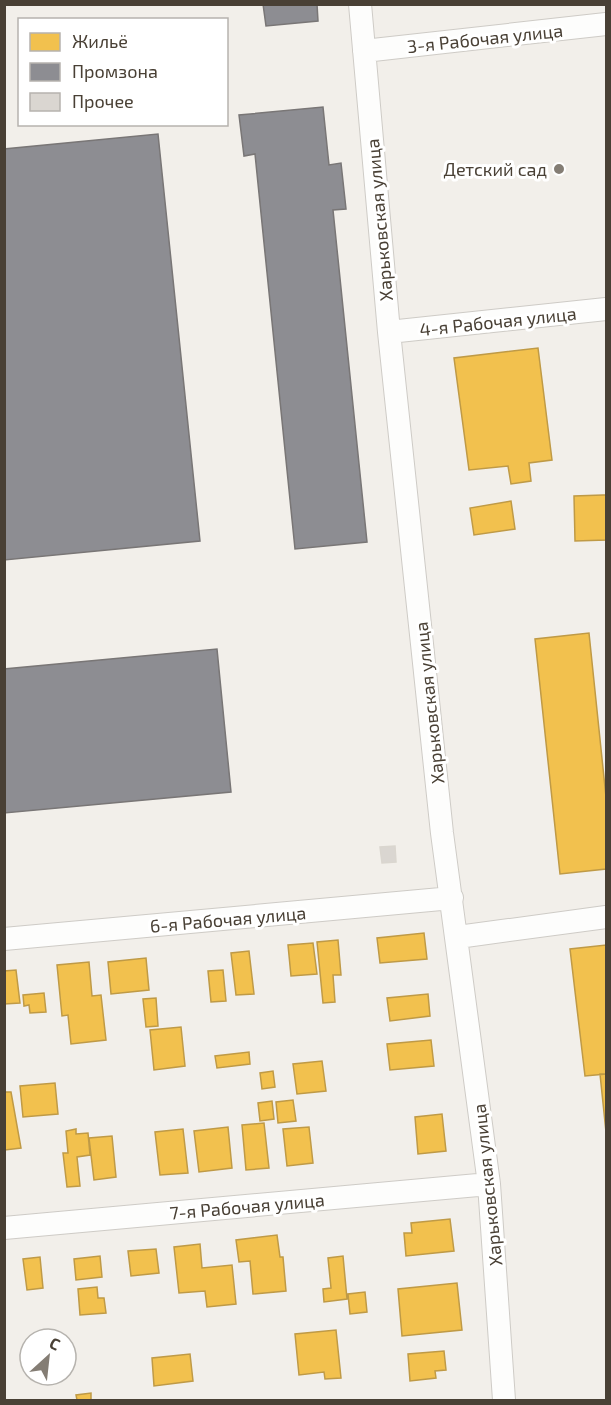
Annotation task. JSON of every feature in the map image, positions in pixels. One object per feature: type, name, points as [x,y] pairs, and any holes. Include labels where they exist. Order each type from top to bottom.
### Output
[{"type":"street","name":"Харьковская улица","points":[[360,4],[389,332],[442,833],[458,937],[489,1184],[504,1401]]},
{"type":"street","name":"3-я Рабочая улица","points":[[364,51],[606,24]]},
{"type":"street","name":"4-я Рабочая улица","points":[[389,332],[606,309]]},
{"type":"street","name":"6-я Рабочая улица","points":[[4,939],[452,898]]},
{"type":"street","points":[[458,937],[606,917]]},
{"type":"street","name":"7-я Рабочая улица","points":[[4,1228],[489,1184]]},
{"type":"building: Жильё","points":[[538,348],[552,460],[529,463],[531,481],[511,484],[508,466],[469,470],[454,358]]},
{"type":"building: Жильё","points":[[606,495],[606,540],[575,541],[574,496]]},
{"type":"building: Жильё","points":[[511,501],[515,529],[474,535],[470,508]]},
{"type":"building: Жильё","points":[[589,633],[606,797],[606,869],[560,874],[535,639]]},
{"type":"building: Жильё","points":[[424,933],[427,959],[380,963],[377,938]]},
{"type":"building: Жильё","points":[[338,940],[341,975],[333,975],[335,1002],[323,1003],[317,942]]},
{"type":"building: Жильё","points":[[313,943],[317,974],[291,976],[288,945]]},
{"type":"building: Жильё","points":[[606,945],[606,1074],[585,1076],[570,949]]},
{"type":"building: Жильё","points":[[249,951],[254,994],[236,995],[231,953]]},
{"type":"building: Жильё","points":[[146,958],[149,990],[111,994],[108,962]]},
{"type":"building: Жильё","points":[[89,962],[92,996],[101,995],[106,1040],[71,1044],[68,1015],[62,1016],[57,965]]},
{"type":"building: Жильё","points":[[16,970],[20,1003],[4,1004],[4,971]]},
{"type":"building: Жильё","points":[[223,970],[226,1001],[211,1002],[208,971]]},
{"type":"building: Жильё","points":[[44,993],[46,1012],[30,1013],[29,1005],[24,1006],[23,995]]},
{"type":"building: Жильё","points":[[428,994],[430,1016],[390,1021],[387,998]]},
{"type":"building: Жильё","points":[[156,998],[158,1026],[146,1027],[143,999]]},
{"type":"building: Жильё","points":[[181,1027],[185,1066],[154,1070],[150,1030]]},
{"type":"building: Жильё","points":[[431,1040],[434,1066],[390,1070],[387,1044]]},
{"type":"building: Жильё","points":[[249,1052],[250,1064],[217,1068],[215,1056]]},
{"type":"building: Жильё","points":[[322,1061],[326,1091],[297,1094],[293,1064]]},
{"type":"building: Жильё","points":[[273,1071],[275,1087],[262,1089],[260,1073]]},
{"type":"building: Жильё","points":[[600,1074],[606,1074],[606,1132]]},
{"type":"building: Жильё","points":[[55,1083],[58,1114],[23,1117],[20,1086]]},
{"type":"building: Жильё","points":[[4,1092],[11,1092],[21,1148],[5,1150]]},
{"type":"building: Жильё","points":[[293,1100],[296,1121],[278,1123],[276,1102]]},
{"type":"building: Жильё","points":[[272,1101],[274,1119],[260,1121],[258,1103]]},
{"type":"building: Жильё","points":[[442,1114],[446,1151],[418,1154],[415,1117]]},
{"type":"building: Жильё","points":[[264,1123],[269,1168],[246,1170],[242,1125]]},
{"type":"building: Жильё","points":[[228,1127],[232,1168],[199,1172],[194,1131]]},
{"type":"building: Жильё","points":[[309,1127],[313,1163],[287,1166],[283,1129]]},
{"type":"building: Жильё","points":[[76,1129],[76,1134],[88,1133],[90,1155],[77,1157],[80,1186],[67,1187],[63,1153],[68,1153],[66,1131]]},
{"type":"building: Жильё","points":[[183,1129],[188,1173],[160,1175],[155,1132]]},
{"type":"building: Жильё","points":[[112,1136],[116,1177],[94,1180],[89,1138]]},
{"type":"building: Жильё","points":[[450,1219],[454,1251],[406,1256],[404,1233],[412,1233],[411,1223]]},
{"type":"building: Жильё","points":[[277,1235],[280,1257],[283,1257],[286,1291],[253,1294],[250,1261],[239,1262],[236,1240]]},
{"type":"building: Жильё","points":[[200,1244],[202,1268],[232,1265],[236,1304],[207,1307],[205,1291],[179,1293],[174,1247]]},
{"type":"building: Жильё","points":[[156,1249],[159,1273],[131,1276],[128,1251]]},
{"type":"building: Жильё","points":[[100,1256],[102,1277],[76,1280],[74,1259]]},
{"type":"building: Жильё","points":[[343,1256],[347,1299],[324,1302],[323,1289],[331,1288],[328,1258]]},
{"type":"building: Жильё","points":[[40,1257],[43,1288],[27,1290],[23,1259]]},
{"type":"building: Жильё","points":[[457,1283],[462,1330],[402,1336],[398,1289]]},
{"type":"building: Жильё","points":[[97,1287],[98,1298],[104,1298],[106,1313],[80,1315],[78,1289]]},
{"type":"building: Жильё","points":[[365,1292],[367,1312],[350,1314],[348,1294]]},
{"type":"building: Жильё","points":[[336,1330],[341,1378],[325,1379],[324,1372],[299,1375],[295,1334]]},
{"type":"building: Жильё","points":[[444,1351],[446,1370],[435,1371],[436,1378],[410,1381],[408,1354]]},
{"type":"building: Жильё","points":[[190,1354],[193,1381],[154,1386],[152,1358]]},
{"type":"building: Жильё","points":[[91,1393],[91,1400],[77,1400],[76,1395]]},
{"type":"building: Промзона","points":[[263,4],[317,4],[318,21],[266,26]]},
{"type":"building: Промзона","points":[[323,107],[329,165],[341,163],[346,209],[333,210],[367,542],[295,549],[255,154],[244,156],[239,115]]},
{"type":"building: Промзона","points":[[158,134],[200,541],[4,560],[4,149]]},
{"type":"building: Промзона","points":[[217,649],[231,792],[4,813],[4,669]]},
{"type":"building: Прочее","points":[[395,846],[396,862],[382,863],[380,847]]},
{"type":"place","name":"Детский сад","points":[[559,169]]}]
